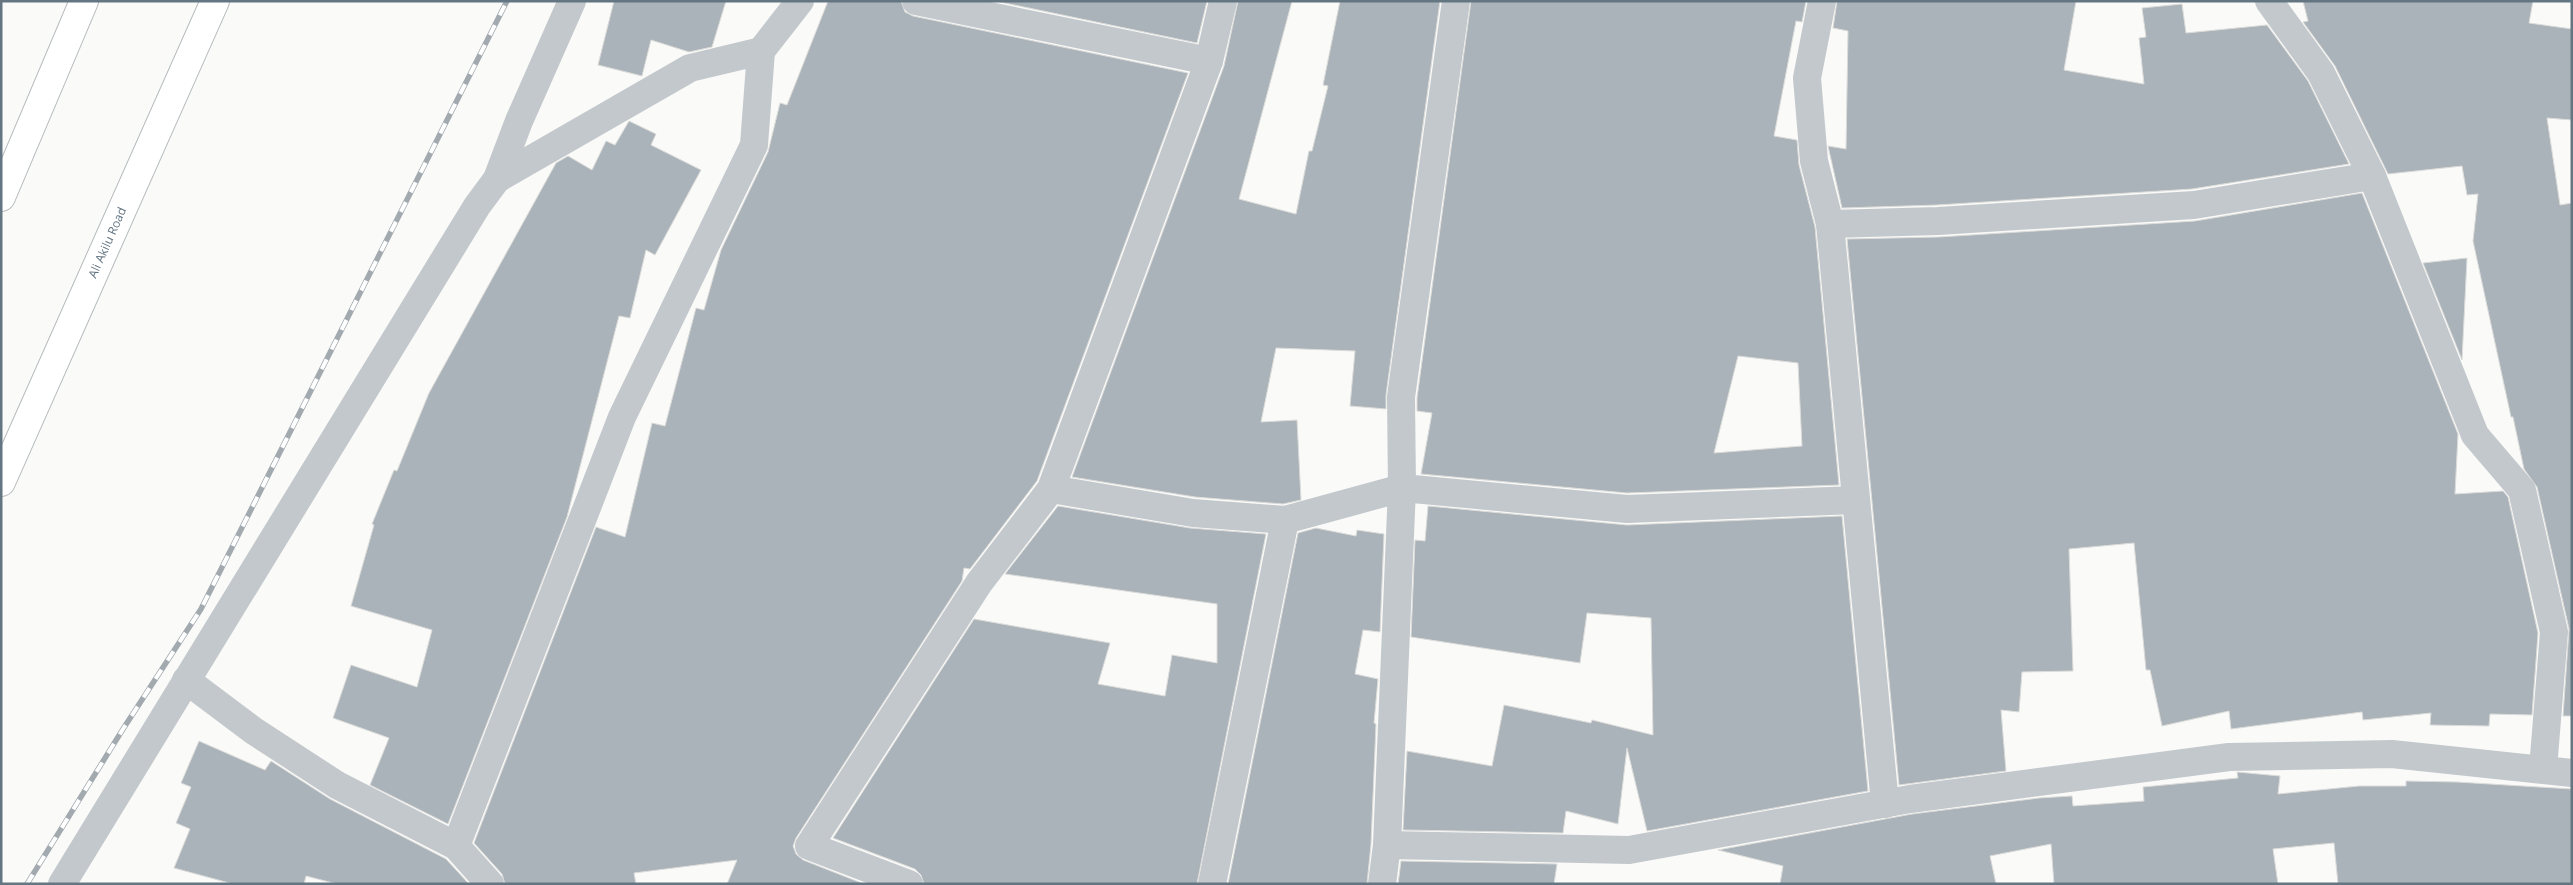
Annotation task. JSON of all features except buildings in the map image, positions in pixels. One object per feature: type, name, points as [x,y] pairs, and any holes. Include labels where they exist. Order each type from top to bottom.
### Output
[{"type":"main road","points":[[1,197],[84,1]]},
{"type":"main road","name":"Ali Akilu Road","points":[[1,482],[215,1]]},
{"type":"street","points":[[62,884],[477,206],[497,179],[519,121],[572,1]]},
{"type":"street","points":[[456,846],[622,417],[754,145],[760,51],[800,1]]},
{"type":"street","points":[[916,1],[1208,61]]},
{"type":"street","points":[[909,884],[809,846],[979,583],[1051,489],[1208,61],[1223,1]]},
{"type":"street","points":[[1382,884],[1387,845],[1402,488],[1401,397],[1456,1]]},
{"type":"street","points":[[1822,1],[1807,78],[1814,161],[1830,224],[1885,804]]},
{"type":"street","points":[[2269,1],[2321,73],[2372,176],[2475,435],[2522,490],[2554,632],[2542,770]]},
{"type":"street","points":[[497,179],[690,68],[760,51]]},
{"type":"street","points":[[1830,224],[1938,221],[2194,206],[2372,176]]},
{"type":"street","points":[[1051,489],[1193,513],[1285,520],[1402,488],[1627,509],[1856,500]]},
{"type":"street","points":[[1212,884],[1285,520]]},
{"type":"street","points":[[186,680],[254,731],[337,785],[456,846],[490,884]]},
{"type":"street","points":[[1387,845],[1629,850],[1885,804],[2229,757],[2392,754],[2572,773]]},
{"type":"railway","points":[[27,884],[123,729],[201,609],[507,1]]}]
